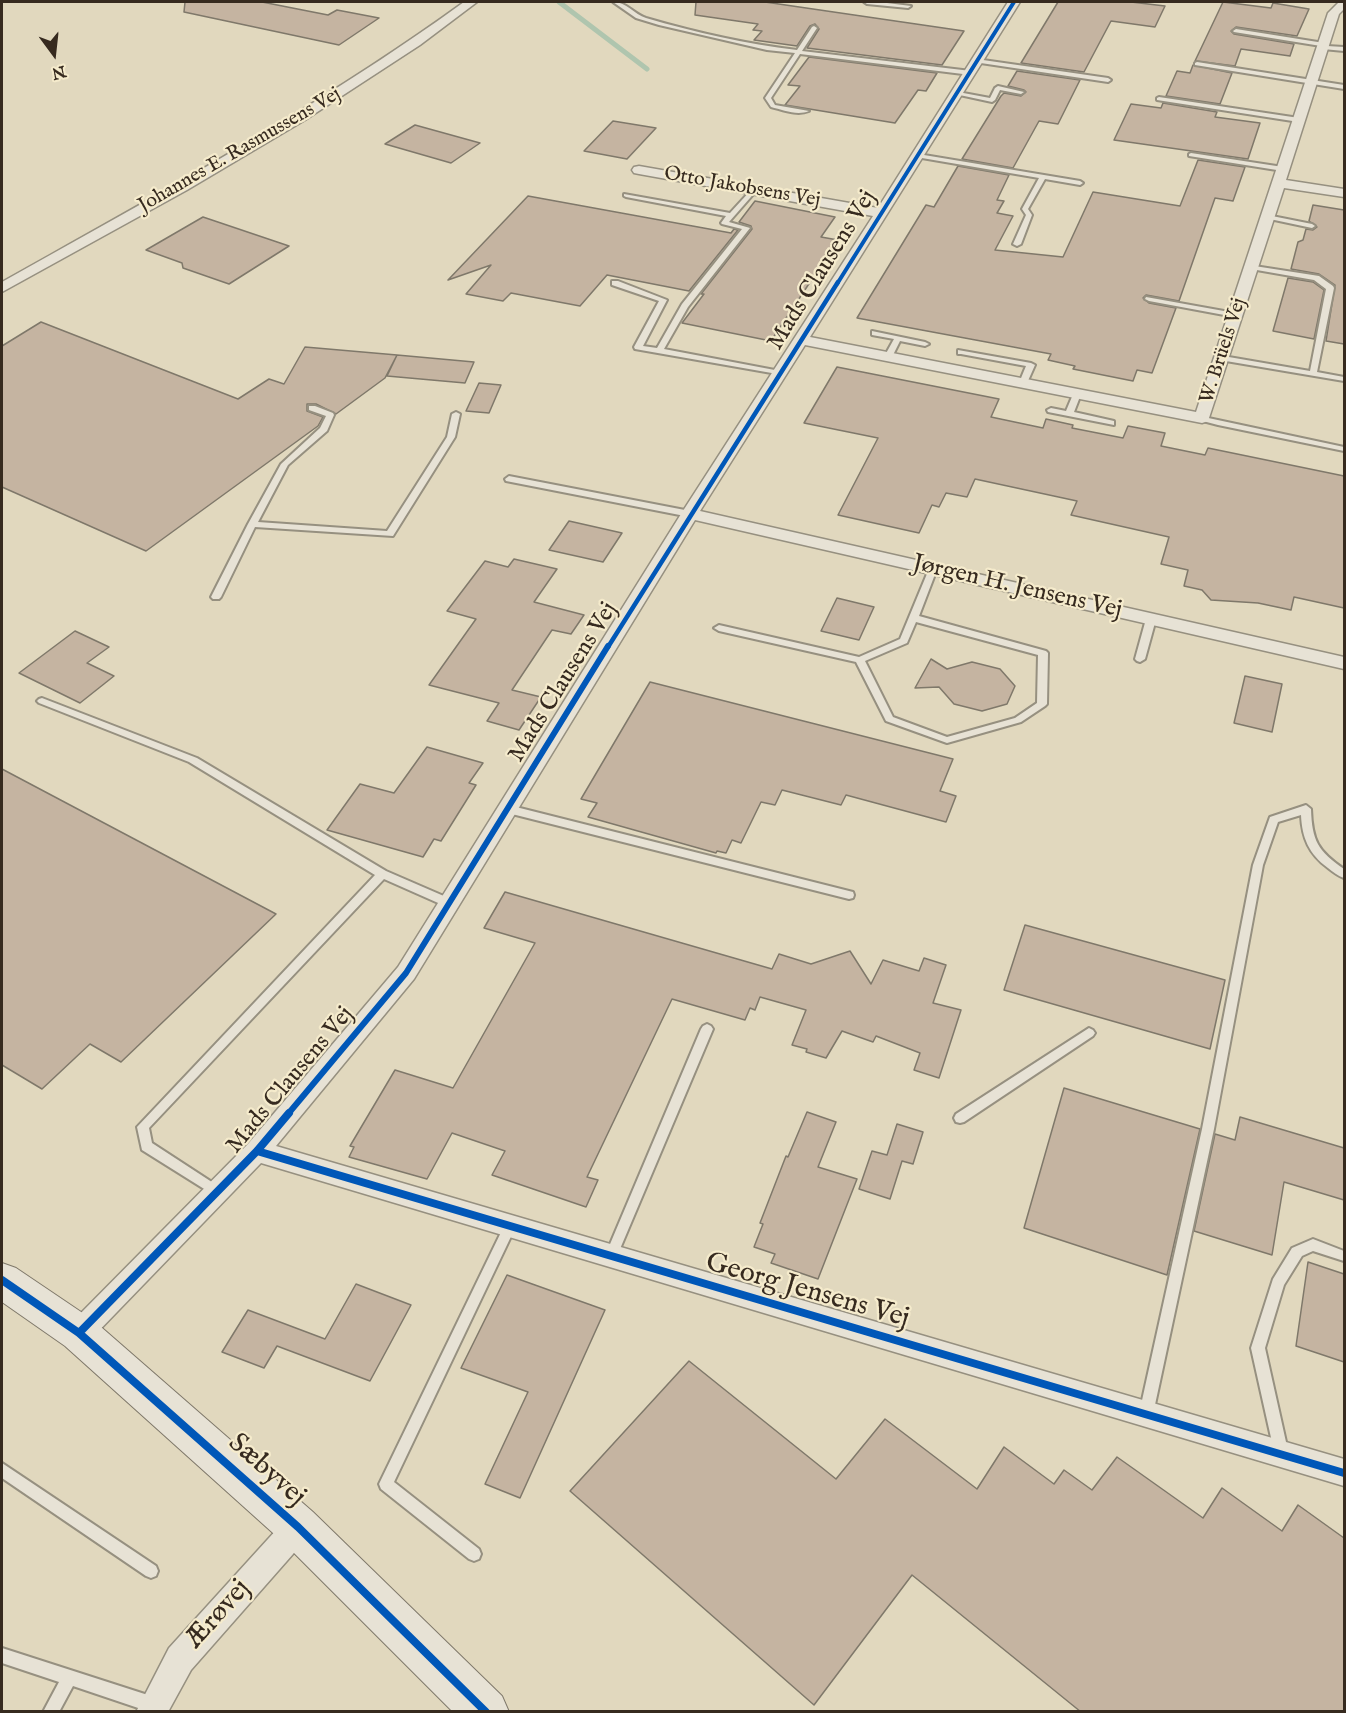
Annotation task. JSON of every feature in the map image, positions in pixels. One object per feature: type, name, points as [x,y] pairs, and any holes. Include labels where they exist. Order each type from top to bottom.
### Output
[{"type":"street","name":"Johannes E. Rasmussens Vej","points":[[2,288],[287,126],[356,84],[424,38],[471,2]]},
{"type":"street","name":"Mads Clausens Vej","points":[[79,1333],[258,1151],[406,973],[690,514],[958,94],[1014,2]]},
{"type":"street","name":"W. Brüels Vej","points":[[801,340],[1202,418],[1323,46],[1341,10]]},
{"type":"street","name":"Otto Jakobsens Vej","points":[[639,170],[881,213]]},
{"type":"street","points":[[1280,176],[1344,194]]},
{"type":"street","name":"Jørgen H. Jensens Vej","points":[[690,514],[1344,663]]},
{"type":"street","name":"Georg Jensens Vej","points":[[258,1151],[1344,1473]]},
{"type":"street","name":"Sæbyvej","points":[[2,1280],[79,1333],[298,1527],[486,1712]]},
{"type":"street","name":"Ærøvej","points":[[153,1708],[180,1659],[298,1527]]},
{"type":"lane","points":[[616,2],[638,16],[661,24],[767,48],[1108,80]]},
{"type":"lane","points":[[867,2],[908,6]]},
{"type":"lane","points":[[806,111],[793,111],[772,106],[768,98],[814,28]]},
{"type":"lane","points":[[1236,31],[1344,49]]},
{"type":"lane","points":[[1197,64],[1344,87]]},
{"type":"lane","points":[[958,94],[992,100],[998,88],[1021,92]]},
{"type":"lane","points":[[1159,99],[1299,120]]},
{"type":"lane","points":[[1191,155],[1280,176]]},
{"type":"lane","points":[[918,156],[1080,183]]},
{"type":"lane","points":[[1017,244],[1029,215],[1025,209],[1043,177]]},
{"type":"lane","points":[[660,351],[685,306],[747,228],[724,223],[754,190]]},
{"type":"lane","points":[[626,195],[731,215]]},
{"type":"lane","points":[[1267,217],[1312,226]]},
{"type":"lane","points":[[1251,267],[1316,278],[1330,288],[1313,374]]},
{"type":"lane","points":[[615,283],[663,300],[638,347],[780,373]]},
{"type":"lane","points":[[1149,299],[1235,315]]},
{"type":"lane","points":[[875,333],[925,344]]},
{"type":"lane","points":[[888,357],[898,338]]},
{"type":"lane","points":[[961,352],[1030,365],[1023,383]]},
{"type":"lane","points":[[1223,358],[1344,379]]},
{"type":"lane","points":[[1069,414],[1077,394]]},
{"type":"lane","points":[[216,597],[285,464],[324,429],[330,415],[312,408]]},
{"type":"lane","points":[[1051,411],[1111,423]]},
{"type":"lane","points":[[252,524],[390,534],[451,437],[456,414]]},
{"type":"lane","points":[[1202,418],[1344,449]]},
{"type":"lane","points":[[509,479],[690,514]]},
{"type":"lane","points":[[719,628],[860,660],[904,641],[933,569]]},
{"type":"lane","points":[[860,660],[888,719],[947,740],[1018,720],[1042,704],[1043,653],[914,618]]},
{"type":"lane","points":[[1140,659],[1152,619]]},
{"type":"lane","points":[[42,701],[193,760],[382,874],[449,903]]},
{"type":"lane","points":[[508,809],[849,895]]},
{"type":"lane","points":[[1146,1414],[1208,1129],[1258,866],[1274,820],[1306,809],[1306,836],[1316,853],[1344,874]]},
{"type":"lane","points":[[217,1192],[146,1146],[143,1127],[382,874]]},
{"type":"lane","points":[[611,1256],[707,1029]]},
{"type":"lane","points":[[960,1118],[1089,1033]]},
{"type":"lane","points":[[474,1554],[386,1484],[510,1226]]},
{"type":"lane","points":[[1281,1454],[1257,1348],[1278,1283],[1298,1252],[1313,1245],[1344,1256]]},
{"type":"lane","points":[[2,1470],[151,1571]]},
{"type":"lane","points":[[2,1656],[153,1708]]},
{"type":"lane","points":[[50,1712],[69,1678]]},
{"type":"building","points":[[185,2],[262,2],[328,15],[337,10],[379,18],[339,45],[184,12]]},
{"type":"building","points":[[696,2],[765,2],[964,31],[942,65],[807,48],[819,29],[815,24],[810,26],[797,46],[754,40],[762,31],[753,30],[758,24],[695,15]]},
{"type":"building","points":[[1058,2],[1131,2],[1165,6],[1155,27],[1111,21],[1084,72],[1021,63]]},
{"type":"building","points":[[1223,2],[1271,8],[1273,3],[1309,9],[1297,36],[1236,27],[1231,31],[1234,34],[1294,44],[1290,56],[1241,49],[1235,66],[1195,61]]},
{"type":"building","points":[[809,57],[937,73],[926,91],[918,90],[895,123],[785,105],[800,86],[788,85]]},
{"type":"building","points":[[1193,65],[1232,73],[1220,104],[1166,96],[1177,71],[1190,73]]},
{"type":"building","points":[[1017,71],[1080,80],[1058,124],[1039,121],[1013,168],[962,159],[1001,96],[1004,93],[1021,96],[1026,92],[1008,86]]},
{"type":"building","points":[[1163,103],[1217,112],[1215,117],[1260,123],[1248,159],[1114,140],[1131,104],[1161,108]]},
{"type":"building","points":[[613,121],[656,128],[627,159],[584,151]]},
{"type":"building","points":[[415,125],[480,143],[451,163],[385,144]]},
{"type":"building","points":[[1198,160],[1245,167],[1233,201],[1215,198],[1179,301],[1146,295],[1143,298],[1149,303],[1176,308],[1152,373],[1137,370],[1133,381],[1073,369],[1075,366],[1048,360],[1051,354],[857,318],[926,205],[934,207],[958,166],[1009,175],[997,200],[1004,201],[997,213],[1013,216],[995,250],[1063,257],[1093,192],[1180,206]]},
{"type":"building","points":[[528,196],[731,233],[734,229],[738,230],[689,291],[607,275],[580,306],[511,293],[503,301],[466,294],[491,265],[448,280]]},
{"type":"building","points":[[755,201],[835,217],[821,237],[838,240],[771,341],[682,323],[704,294],[701,294],[752,229],[751,226],[739,222]]},
{"type":"building","points":[[1313,205],[1344,210],[1344,344],[1326,341],[1335,285],[1319,274],[1291,269],[1298,242],[1303,240],[1306,229],[1313,230],[1317,227],[1309,221]]},
{"type":"building","points":[[203,217],[289,246],[229,284],[183,268],[182,263],[146,250]]},
{"type":"building","points":[[1288,278],[1313,282],[1324,290],[1314,339],[1273,331]]},
{"type":"building","points":[[41,322],[238,399],[269,379],[284,384],[305,347],[397,355],[385,378],[336,414],[316,404],[307,404],[307,411],[323,417],[318,426],[146,551],[2,487],[2,346]]},
{"type":"building","points":[[397,355],[474,362],[465,383],[387,376]]},
{"type":"building","points":[[837,367],[999,399],[991,417],[1043,428],[1046,419],[1073,425],[1072,428],[1123,438],[1128,426],[1165,433],[1161,446],[1205,455],[1208,448],[1344,476],[1344,608],[1294,597],[1291,610],[1258,603],[1211,600],[1202,590],[1184,586],[1188,570],[1161,564],[1169,537],[1071,515],[1077,501],[975,479],[967,497],[946,493],[939,507],[932,505],[919,533],[838,515],[878,438],[804,423]]},
{"type":"building","points":[[479,383],[501,385],[489,413],[466,411]]},
{"type":"building","points":[[569,521],[622,533],[603,562],[549,550]]},
{"type":"building","points":[[514,559],[557,569],[534,602],[584,615],[571,634],[552,630],[512,690],[541,697],[519,730],[487,721],[499,703],[429,685],[476,619],[447,611],[485,561],[508,567]]},
{"type":"building","points":[[837,598],[874,607],[859,640],[821,631]]},
{"type":"building","points":[[75,631],[109,647],[87,663],[114,676],[80,703],[19,673]]},
{"type":"building","points":[[931,659],[947,669],[972,662],[1000,669],[1015,686],[1007,704],[982,711],[954,704],[939,687],[915,688]]},
{"type":"building","points":[[1245,676],[1282,684],[1272,732],[1234,723]]},
{"type":"building","points":[[650,682],[953,759],[940,791],[956,796],[946,822],[846,795],[841,805],[782,790],[775,805],[761,802],[741,843],[732,840],[726,853],[717,851],[716,853],[588,817],[597,803],[581,799]]},
{"type":"building","points":[[427,747],[483,763],[469,783],[476,785],[441,841],[434,839],[423,857],[327,830],[360,784],[394,793]]},
{"type":"building","points":[[2,769],[276,914],[121,1062],[90,1044],[42,1089],[2,1065]]},
{"type":"building","points":[[505,892],[772,969],[779,954],[811,964],[850,951],[871,984],[883,960],[919,971],[924,958],[946,965],[933,1003],[961,1010],[939,1078],[914,1070],[920,1053],[876,1036],[873,1042],[842,1031],[826,1058],[792,1045],[806,1010],[760,997],[755,1010],[750,1008],[745,1020],[672,999],[587,1177],[598,1180],[586,1207],[492,1175],[505,1151],[452,1133],[427,1179],[349,1157],[354,1147],[350,1146],[395,1070],[453,1088],[535,943],[484,928]]},
{"type":"building","points":[[1025,925],[1225,980],[1210,1049],[1004,990]]},
{"type":"building","points":[[1064,1088],[1200,1129],[1167,1275],[1024,1228]]},
{"type":"building","points":[[807,1112],[836,1122],[818,1167],[857,1179],[818,1279],[771,1263],[775,1254],[754,1247],[763,1224],[760,1223],[786,1156],[788,1157]]},
{"type":"building","points":[[1240,1117],[1344,1148],[1344,1200],[1284,1182],[1272,1255],[1194,1231],[1215,1134],[1235,1140]]},
{"type":"building","points":[[897,1124],[923,1132],[913,1164],[902,1161],[890,1199],[859,1189],[872,1151],[887,1155]]},
{"type":"building","points":[[1308,1262],[1344,1274],[1344,1362],[1296,1346]]},
{"type":"building","points":[[507,1275],[605,1310],[520,1498],[485,1484],[528,1392],[461,1368]]},
{"type":"building","points":[[356,1284],[411,1305],[370,1381],[277,1346],[264,1368],[222,1352],[248,1310],[325,1339]]},
{"type":"building","points":[[689,1361],[836,1479],[885,1419],[977,1489],[1004,1447],[1054,1484],[1064,1470],[1092,1490],[1117,1457],[1203,1518],[1222,1488],[1282,1531],[1298,1505],[1344,1538],[1344,1712],[1081,1712],[912,1575],[814,1705],[570,1491]]},
{"type":"waterway","points":[[559,2],[647,69]]},
{"type":"cycle path","points":[[79,1333],[257,1151],[406,973],[690,514],[958,94],[1014,2]]},
{"type":"cycle path","points":[[257,1151],[1344,1473]]},
{"type":"cycle path","points":[[2,1280],[79,1333],[298,1527],[486,1712]]}]
